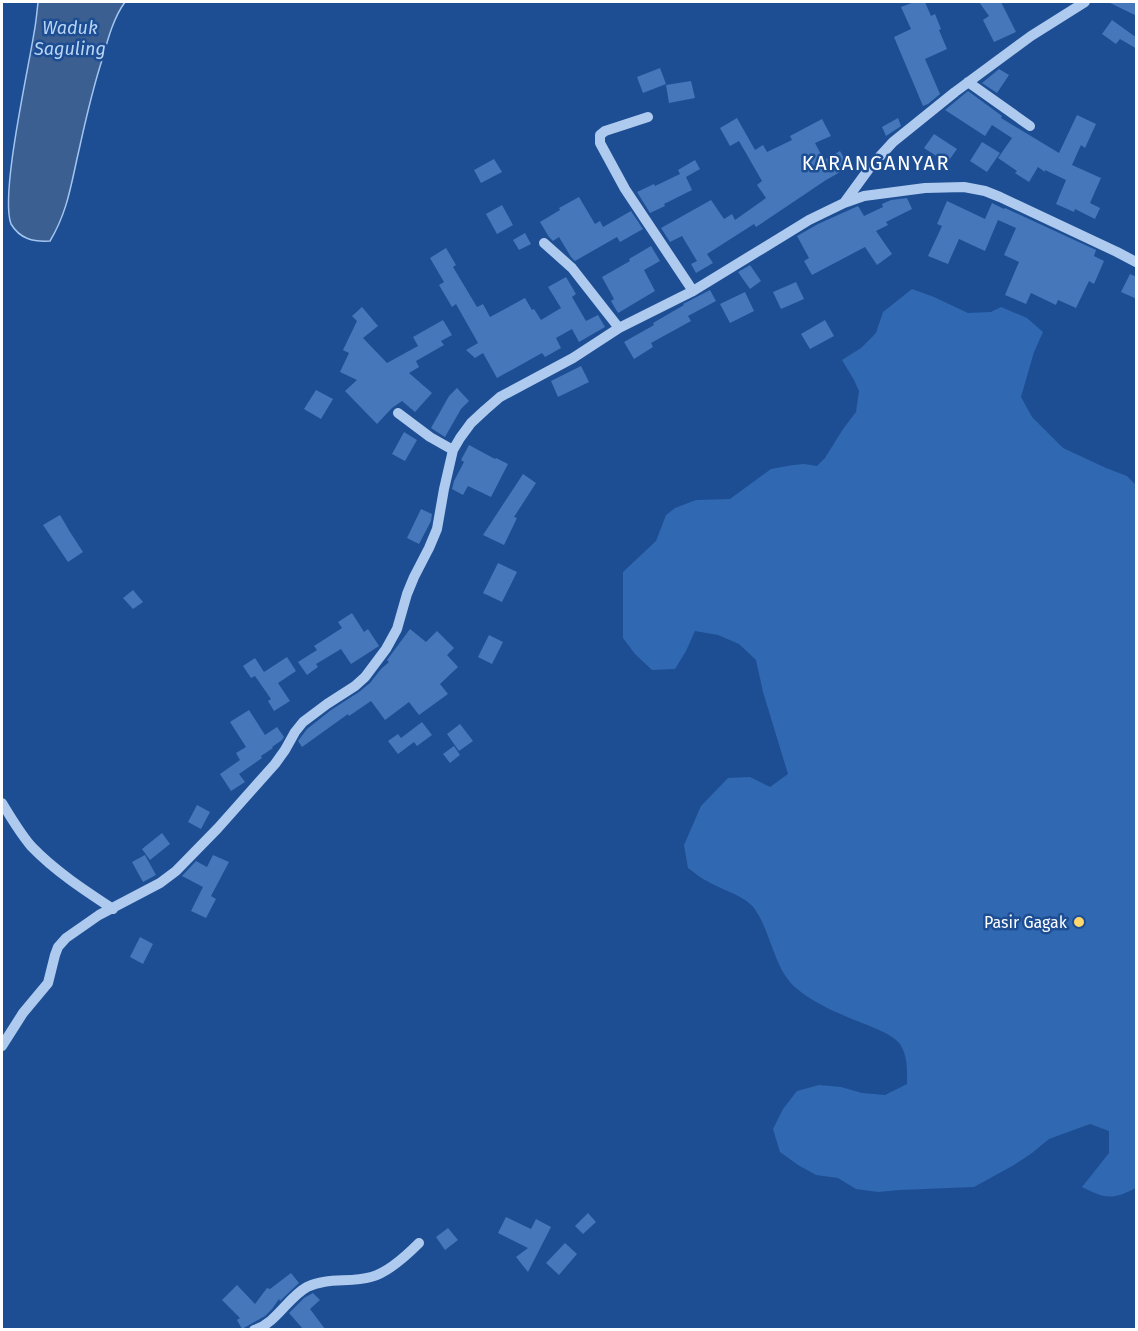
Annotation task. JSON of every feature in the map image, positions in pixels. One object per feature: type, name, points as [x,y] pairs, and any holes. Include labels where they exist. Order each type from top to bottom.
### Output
[{"type":"street","points":[[844,203],[871,166],[893,142],[968,82],[1031,36],[1085,2]]},
{"type":"street","points":[[968,82],[1030,126]]},
{"type":"street","points":[[648,117],[605,131],[600,135],[600,143],[625,189],[693,291]]},
{"type":"street","points":[[2,1046],[23,1013],[48,983],[58,947],[66,938],[99,915],[160,883],[176,871],[275,764],[303,722],[365,677],[386,649],[397,629],[407,594],[437,529],[453,450],[471,423],[500,397],[573,358],[619,328],[693,291],[809,220],[864,196],[925,188],[964,187],[985,191],[1137,262]]},
{"type":"street","points":[[543,243],[572,268],[619,328]]},
{"type":"street","points":[[398,413],[430,437],[453,450]]},
{"type":"street","points":[[2,803],[24,837],[43,857],[62,874],[113,909]]},
{"type":"street","points":[[254,1329],[272,1320],[298,1293],[308,1287],[318,1283],[371,1277],[394,1264],[419,1243]]},
{"type":"shaded area","points":[[912,289],[968,313],[991,312],[1001,307],[1027,318],[1043,332],[1034,352],[1021,397],[1032,417],[1063,448],[1127,476],[1136,485],[1136,1188],[1121,1195],[1103,1196],[1082,1187],[1109,1153],[1109,1131],[1090,1124],[1049,1139],[1014,1165],[974,1187],[878,1192],[856,1189],[838,1178],[816,1175],[780,1152],[773,1129],[783,1109],[797,1091],[819,1085],[885,1095],[907,1084],[904,1054],[900,1044],[891,1036],[823,1006],[796,988],[783,971],[754,908],[739,896],[704,880],[688,868],[684,845],[701,806],[728,778],[750,777],[770,787],[788,774],[763,692],[756,660],[739,644],[718,635],[695,631],[675,669],[652,670],[635,654],[623,638],[623,572],[656,541],[666,515],[675,508],[696,500],[730,499],[771,469],[804,464],[817,466],[825,458],[856,412],[859,391],[842,360],[861,348],[876,333],[883,312]]},
{"type":"water","name":"Waduk Saguling","points":[[38,2],[125,2],[109,35],[68,197],[61,219],[50,241],[33,240],[18,233],[11,224],[9,209],[12,161]]},
{"type":"building","points":[[914,2],[925,2],[931,16],[935,14],[947,49],[925,59],[940,94],[923,106],[894,37],[911,29],[901,7]]},
{"type":"building","points":[[979,2],[1001,2],[1016,32],[994,42],[983,20],[989,16]]},
{"type":"building","points":[[1108,2],[1137,2],[1137,16]]},
{"type":"building","points":[[1112,20],[1137,38],[1137,49],[1120,39],[1116,44],[1102,34]]},
{"type":"building","points":[[660,68],[666,84],[643,93],[637,77]]},
{"type":"building","points":[[999,69],[1009,75],[997,93],[982,83]]},
{"type":"building","points":[[691,81],[695,98],[669,103],[666,85]]},
{"type":"building","points":[[968,91],[1002,116],[1001,118],[1059,153],[1077,115],[1096,124],[1085,148],[1081,145],[1072,165],[1101,178],[1090,203],[1100,208],[1095,219],[1075,209],[1074,212],[1056,204],[1066,180],[1038,167],[1029,182],[998,158],[1012,138],[992,125],[985,136],[945,110]]},
{"type":"building","points":[[737,118],[755,150],[763,145],[767,152],[792,140],[790,136],[822,119],[831,136],[815,143],[824,160],[840,151],[849,167],[756,227],[754,224],[707,254],[713,263],[696,273],[691,264],[697,261],[682,236],[670,242],[661,228],[711,200],[724,219],[732,214],[735,220],[766,198],[757,185],[762,181],[739,141],[730,146],[720,128]]},
{"type":"building","points":[[898,118],[901,126],[886,136],[882,127]]},
{"type":"building","points":[[934,134],[957,149],[947,163],[924,148]]},
{"type":"building","points":[[982,142],[1000,153],[987,172],[970,161]]},
{"type":"building","points":[[494,159],[502,172],[481,183],[474,170]]},
{"type":"building","points":[[695,160],[700,169],[686,177],[692,190],[650,213],[637,192],[680,174],[678,170]]},
{"type":"building","points":[[579,197],[595,224],[600,221],[603,227],[631,211],[643,229],[620,242],[617,237],[575,261],[559,237],[553,241],[540,222]]},
{"type":"building","points":[[907,198],[912,209],[886,222],[888,225],[876,231],[892,254],[877,265],[865,247],[812,275],[804,261],[809,258],[797,236],[858,206],[864,216],[883,207],[882,204],[891,200]]},
{"type":"building","points":[[947,201],[985,219],[992,203],[1096,250],[1094,256],[1104,261],[1094,284],[1089,281],[1076,308],[1058,300],[1056,305],[1031,293],[1026,304],[1005,295],[1019,262],[1004,255],[1016,228],[998,220],[985,251],[959,239],[948,264],[928,256],[942,226],[937,224]]},
{"type":"building","points":[[502,205],[513,225],[497,234],[486,214]]},
{"type":"building","points":[[525,233],[531,244],[519,250],[513,240]]},
{"type":"building","points":[[651,246],[660,261],[644,270],[655,291],[618,313],[611,301],[614,299],[602,277]]},
{"type":"building","points":[[446,248],[456,265],[453,267],[477,307],[483,304],[490,317],[525,298],[541,320],[561,308],[548,287],[566,277],[576,294],[572,297],[586,321],[598,315],[605,327],[579,342],[572,329],[556,338],[561,348],[545,357],[542,353],[497,378],[483,353],[475,358],[466,350],[478,343],[456,304],[452,307],[439,285],[444,282],[430,258]]},
{"type":"building","points":[[750,265],[761,281],[750,289],[738,272]]},
{"type":"building","points":[[1130,274],[1137,277],[1137,299],[1121,292]]},
{"type":"building","points":[[796,282],[804,299],[781,309],[773,292]]},
{"type":"building","points":[[710,290],[716,301],[688,316],[691,321],[651,343],[653,347],[634,359],[624,342],[654,325],[653,323],[683,304]]},
{"type":"building","points":[[745,292],[754,311],[730,323],[720,304]]},
{"type":"building","points":[[362,307],[378,326],[363,338],[387,363],[418,346],[413,337],[443,320],[452,335],[441,341],[444,345],[416,361],[419,367],[409,373],[432,393],[415,412],[402,401],[377,424],[345,391],[357,380],[340,372],[349,353],[343,350],[357,321],[352,316]]},
{"type":"building","points":[[825,320],[834,336],[810,349],[801,334]]},
{"type":"building","points":[[581,366],[589,382],[558,397],[551,381]]},
{"type":"building","points":[[457,388],[469,401],[461,409],[445,437],[431,428],[449,396]]},
{"type":"building","points":[[316,390],[333,399],[321,419],[304,409]]},
{"type":"building","points":[[404,432],[417,440],[405,461],[392,454]]},
{"type":"building","points":[[469,445],[508,464],[491,497],[468,486],[463,495],[452,489],[464,462],[461,460]]},
{"type":"building","points":[[523,474],[536,483],[514,517],[517,518],[504,545],[483,535]]},
{"type":"building","points":[[421,509],[432,514],[431,521],[419,544],[407,538]]},
{"type":"building","points":[[60,515],[83,552],[68,562],[43,525]]},
{"type":"building","points":[[498,563],[517,572],[502,602],[483,593]]},
{"type":"building","points":[[133,590],[143,602],[133,609],[123,598]]},
{"type":"building","points":[[352,613],[364,632],[368,629],[379,646],[351,664],[341,649],[316,664],[318,667],[307,675],[298,662],[317,650],[314,646],[342,628],[338,622]]},
{"type":"building","points":[[410,629],[426,642],[437,631],[454,648],[447,655],[458,667],[440,684],[448,694],[419,715],[409,702],[385,720],[371,701],[349,716],[348,714],[302,747],[298,741],[307,729],[370,683],[389,662],[387,660]]},
{"type":"building","points":[[489,635],[503,642],[492,664],[478,657]]},
{"type":"building","points":[[287,657],[296,671],[278,683],[290,701],[274,711],[268,701],[271,699],[255,676],[251,678],[243,666],[255,658],[264,672]]},
{"type":"building","points":[[249,710],[265,735],[277,727],[284,737],[261,756],[262,758],[239,774],[245,782],[231,791],[220,774],[240,760],[236,753],[246,747],[230,722]]},
{"type":"building","points":[[422,722],[432,735],[417,746],[414,742],[398,754],[388,741],[398,734],[401,738]]},
{"type":"building","points":[[460,724],[473,741],[459,751],[447,734]]},
{"type":"building","points":[[454,746],[460,755],[450,763],[443,754]]},
{"type":"building","points":[[197,805],[210,812],[201,829],[188,822]]},
{"type":"building","points":[[162,833],[170,844],[150,860],[142,849]]},
{"type":"building","points":[[145,855],[156,875],[143,882],[132,862]]},
{"type":"building","points":[[213,855],[229,862],[211,896],[216,899],[206,918],[191,911],[203,887],[182,876],[196,861],[207,867]]},
{"type":"building","points":[[140,937],[153,944],[143,964],[130,957]]},
{"type":"building","points":[[588,1213],[596,1222],[583,1234],[575,1226]]},
{"type":"building","points":[[506,1217],[531,1229],[536,1219],[551,1227],[528,1272],[516,1257],[528,1248],[498,1233]]},
{"type":"building","points":[[448,1228],[458,1240],[445,1250],[436,1237]]},
{"type":"building","points":[[565,1243],[577,1254],[559,1275],[546,1263]]},
{"type":"building","points":[[291,1273],[299,1283],[280,1301],[279,1299],[265,1316],[242,1329],[237,1320],[240,1318],[222,1300],[237,1285],[255,1304],[267,1288],[270,1289]]},
{"type":"building","points":[[313,1293],[320,1300],[310,1309],[325,1329],[303,1329],[289,1313],[304,1298]]},
{"type":"place","name":"Pasir Gagak","points":[[1079,922]]},
{"type":"district","name":"KARANGANYAR","points":[[876,163]]}]
